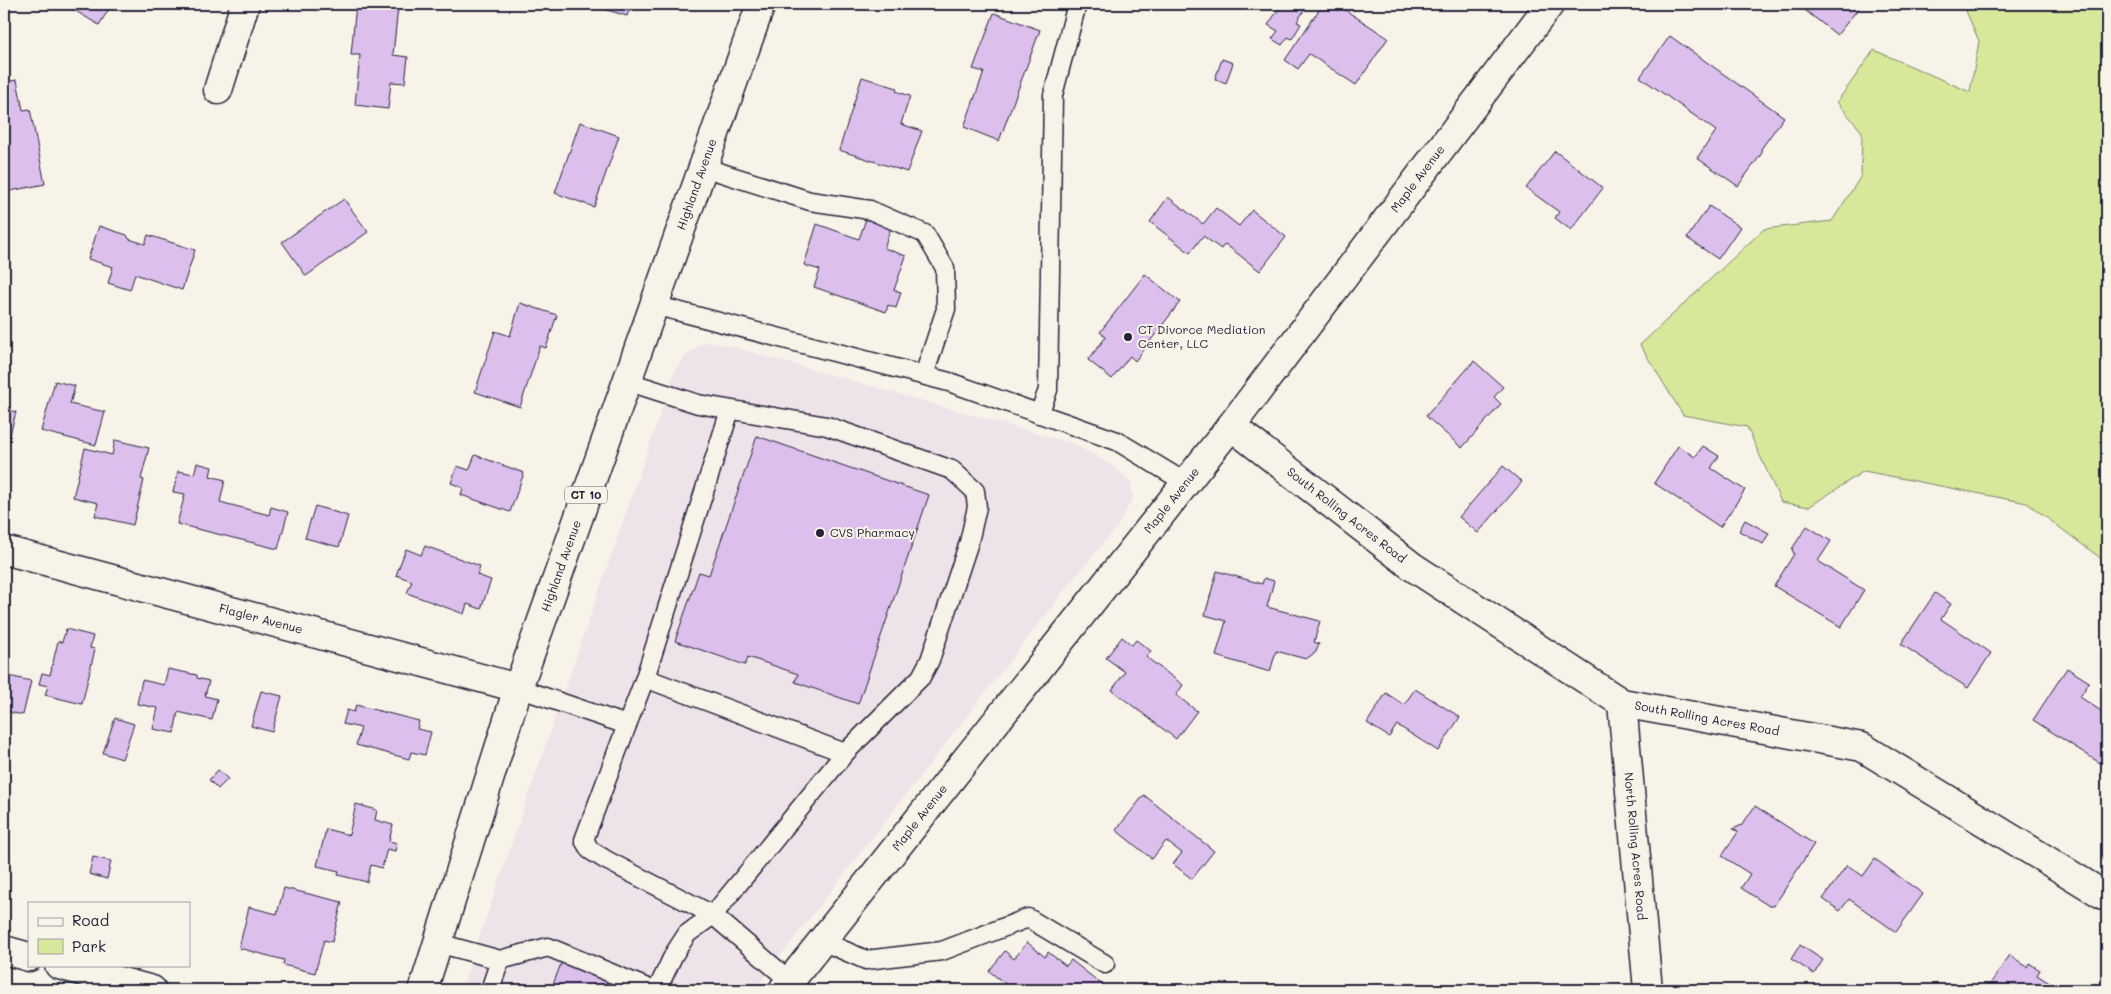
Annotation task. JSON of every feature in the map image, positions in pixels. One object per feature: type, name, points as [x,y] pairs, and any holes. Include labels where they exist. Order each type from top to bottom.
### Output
[{"type":"main road","points":[[218,90],[246,4]]},
{"type":"main road","name":"Highland Avenue","points":[[424,990],[518,688],[760,4]]},
{"type":"main road","name":"Maple Avenue","points":[[786,986],[1231,426],[1550,4]]},
{"type":"main road","name":"South Rolling Acres Road","points":[[1231,426],[1414,567],[1622,703],[1862,747],[2107,897]]},
{"type":"main road","name":"Flagler Avenue","points":[[4,550],[518,688]]},
{"type":"main road","name":"North Rolling Acres Road","points":[[1622,703],[1648,990]]},
{"type":"main road","points":[[4,950],[28,957]]},
{"type":"main road","points":[[63,966],[152,990]]},
{"type":"lane","points":[[1039,414],[1048,390],[1053,95],[1077,4]]},
{"type":"lane","points":[[703,167],[810,201],[870,210],[925,234],[945,268],[946,310],[924,375]]},
{"type":"lane","points":[[654,305],[949,382],[1117,441],[1186,483]]},
{"type":"lane","points":[[626,381],[698,404],[827,426],[952,470],[975,491],[977,507],[969,542],[930,660],[921,677],[845,753],[713,915],[687,934],[674,954],[657,990]]},
{"type":"lane","points":[[730,410],[645,678],[584,840],[590,850],[606,860],[713,915],[786,986]]},
{"type":"lane","points":[[645,678],[845,753]]},
{"type":"lane","points":[[518,688],[627,725]]},
{"type":"lane","points":[[822,941],[866,960],[942,951],[1028,918],[1105,964]]},
{"type":"lane","points":[[438,943],[500,960],[548,946],[652,990]]},
{"type":"lane","points":[[490,990],[500,960]]},
{"type":"shaded area","points":[[705,342],[730,346],[1074,444],[1111,465],[1131,482],[1133,498],[1118,526],[1075,577],[754,990],[461,990],[675,371],[684,357]]},
{"type":"green space","points":[[1963,4],[2107,4],[2107,563],[2027,503],[1864,471],[1809,507],[1781,502],[1747,427],[1683,415],[1640,345],[1764,229],[1832,221],[1861,176],[1862,132],[1837,102],[1874,50],[1970,92],[1979,41]]},
{"type":"building","points":[[64,4],[112,4],[99,25]]},
{"type":"building","points":[[356,4],[398,7],[393,55],[408,57],[405,83],[391,82],[388,109],[355,105],[360,55],[351,55]]},
{"type":"building","points":[[587,4],[631,4],[627,16]]},
{"type":"building","points":[[1282,4],[1307,5],[1297,22],[1301,24],[1292,39],[1288,37],[1282,45],[1272,39],[1278,31],[1268,25]]},
{"type":"building","points":[[1323,4],[1336,4],[1388,38],[1356,85],[1309,54],[1298,69],[1285,60]]},
{"type":"building","points":[[1797,4],[1862,4],[1837,35]]},
{"type":"building","points":[[994,13],[1040,30],[999,141],[964,127],[984,72],[973,69]]},
{"type":"building","points":[[1670,36],[1784,117],[1761,149],[1762,153],[1738,186],[1697,158],[1716,131],[1640,77]]},
{"type":"building","points":[[1222,59],[1233,63],[1226,83],[1215,79]]},
{"type":"building","points":[[862,77],[897,88],[896,91],[910,96],[901,124],[922,131],[907,172],[839,150]]},
{"type":"building","points":[[17,80],[23,110],[30,109],[45,184],[5,192],[4,82]]},
{"type":"building","points":[[580,122],[619,136],[594,207],[555,193]]},
{"type":"building","points":[[1555,151],[1603,188],[1571,230],[1555,218],[1559,212],[1526,188]]},
{"type":"building","points":[[1168,197],[1203,224],[1216,208],[1239,226],[1252,210],[1286,237],[1260,271],[1225,244],[1221,249],[1203,236],[1190,253],[1150,222]]},
{"type":"building","points":[[344,199],[368,232],[306,276],[282,242]]},
{"type":"building","points":[[1709,206],[1740,227],[1718,259],[1687,238]]},
{"type":"building","points":[[866,219],[891,227],[884,248],[906,256],[894,290],[901,292],[896,308],[888,305],[886,312],[814,287],[820,270],[804,265],[817,224],[859,239]]},
{"type":"building","points":[[99,226],[127,235],[129,239],[145,244],[148,235],[195,250],[182,290],[135,274],[130,290],[108,283],[113,267],[88,259]]},
{"type":"building","points":[[1145,274],[1180,302],[1135,361],[1130,356],[1112,379],[1088,360],[1106,337],[1100,332]]},
{"type":"building","points":[[520,303],[557,315],[546,348],[540,346],[520,407],[475,392],[495,331],[510,336]]},
{"type":"building","points":[[1474,361],[1503,387],[1494,397],[1501,404],[1462,448],[1426,416]]},
{"type":"building","points":[[55,381],[75,386],[70,404],[105,412],[96,445],[41,431]]},
{"type":"building","points":[[4,409],[16,412],[5,454],[4,453]]},
{"type":"building","name":"CVS Pharmacy","points":[[757,436],[929,495],[858,704],[795,682],[798,674],[748,657],[745,665],[675,641],[699,572],[709,575]]},
{"type":"building","points":[[115,440],[149,448],[141,479],[144,480],[133,525],[95,516],[98,503],[73,497],[85,448],[112,455]]},
{"type":"building","points":[[1678,446],[1695,457],[1703,446],[1719,456],[1711,468],[1745,490],[1720,527],[1654,483]]},
{"type":"building","points":[[475,455],[524,473],[510,512],[461,495],[463,488],[451,483],[457,466],[469,470]]},
{"type":"building","points":[[197,463],[212,467],[210,476],[225,480],[220,502],[269,515],[271,507],[288,512],[278,549],[177,524],[185,494],[173,492],[178,471],[194,474]]},
{"type":"building","points":[[1503,466],[1522,482],[1478,533],[1459,517]]},
{"type":"building","points":[[315,506],[348,516],[339,547],[305,538]]},
{"type":"building","points":[[1745,520],[1769,533],[1763,544],[1739,531]]},
{"type":"building","points":[[1807,526],[1831,541],[1818,561],[1864,590],[1841,627],[1774,586],[1794,554],[1792,549]]},
{"type":"building","points":[[425,546],[480,566],[477,575],[491,580],[481,609],[467,604],[464,614],[407,593],[412,581],[396,575],[406,549],[421,555]]},
{"type":"building","points":[[1217,571],[1262,584],[1264,578],[1274,581],[1267,607],[1320,621],[1314,642],[1319,644],[1316,652],[1306,659],[1276,651],[1270,672],[1216,656],[1226,621],[1205,615]]},
{"type":"building","points":[[1935,593],[1951,604],[1941,619],[1991,653],[1968,688],[1901,644]]},
{"type":"building","points":[[66,629],[93,636],[90,648],[95,649],[82,704],[45,695],[48,686],[39,684],[42,673],[50,675],[58,641],[62,642]]},
{"type":"building","points":[[1122,637],[1132,645],[1136,640],[1151,651],[1146,657],[1183,685],[1176,695],[1197,711],[1176,739],[1112,690],[1125,672],[1106,658]]},
{"type":"building","points":[[2067,668],[2089,682],[2080,697],[2107,715],[2107,752],[2100,763],[2033,720]]},
{"type":"building","points":[[168,669],[197,675],[197,678],[209,681],[205,696],[217,699],[212,720],[178,712],[174,733],[153,729],[158,708],[137,704],[142,680],[164,685]]},
{"type":"building","points":[[4,675],[31,681],[23,715],[4,711]]},
{"type":"building","points":[[1415,689],[1460,717],[1438,751],[1397,725],[1389,737],[1367,723],[1386,693],[1404,705]]},
{"type":"building","points":[[261,691],[282,696],[272,732],[251,726]]},
{"type":"building","points":[[356,705],[419,721],[417,729],[431,732],[425,755],[411,752],[409,759],[356,745],[361,728],[343,724],[347,710],[354,712]]},
{"type":"building","points":[[115,718],[134,724],[122,759],[103,753]]},
{"type":"building","points":[[218,770],[228,779],[218,789],[209,780]]},
{"type":"building","points":[[1144,795],[1214,851],[1192,879],[1173,864],[1182,853],[1166,841],[1152,859],[1116,830]]},
{"type":"building","points":[[356,804],[377,810],[375,820],[393,825],[389,841],[397,843],[395,851],[387,849],[382,868],[371,865],[367,882],[338,875],[339,871],[317,866],[326,829],[349,835]]},
{"type":"building","points":[[1755,806],[1814,844],[1774,906],[1769,906],[1741,888],[1750,874],[1722,856],[1738,832],[1733,829],[1742,825]]},
{"type":"building","points":[[93,857],[111,861],[107,879],[89,874]]},
{"type":"building","points":[[1875,859],[1923,894],[1896,932],[1849,899],[1840,911],[1823,899],[1847,865],[1863,876]]},
{"type":"building","points":[[284,888],[342,902],[332,942],[324,940],[315,973],[283,965],[284,960],[239,948],[249,907],[277,914]]},
{"type":"building","points":[[1027,942],[1045,957],[1048,952],[1066,966],[1071,960],[1109,990],[1013,990],[989,971],[1005,951],[1014,959]]},
{"type":"building","points":[[1800,945],[1823,960],[1814,974],[1791,959]]},
{"type":"building","points":[[2010,955],[2027,967],[2029,963],[2040,970],[2037,975],[2054,986],[2051,990],[1986,990]]},
{"type":"building","points":[[562,961],[608,978],[604,990],[551,990]]},
{"type":"place","name":"CT Divorce Mediation Center, LLC","points":[[1128,337]]},
{"type":"place","name":"CVS Pharmacy","points":[[820,533]]}]
